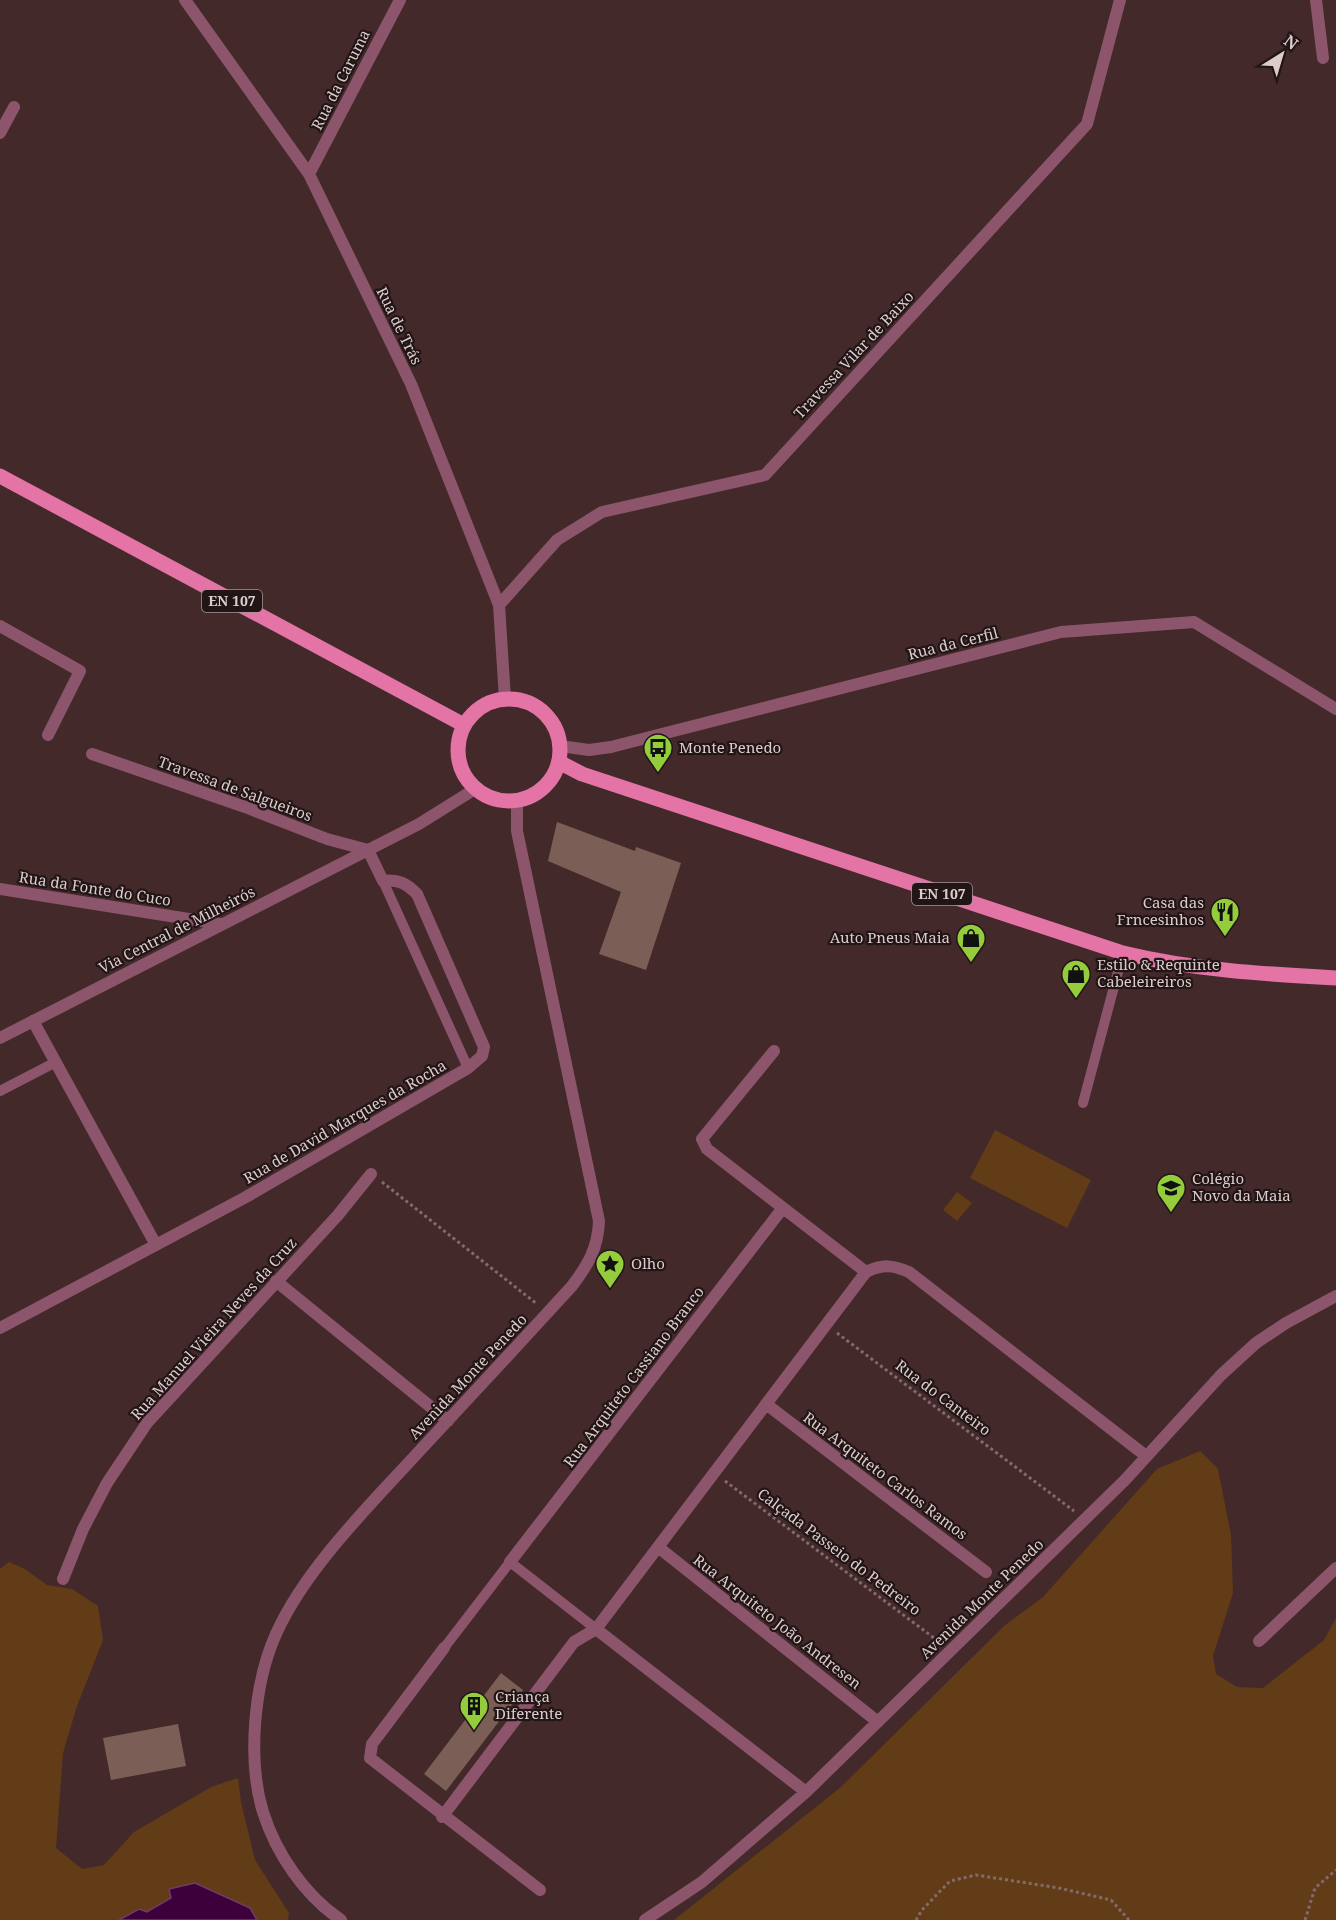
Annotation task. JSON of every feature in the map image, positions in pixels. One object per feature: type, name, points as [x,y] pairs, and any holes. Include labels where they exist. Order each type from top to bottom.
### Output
[{"type":"main road","name":"EN 107","points":[[0,476],[464,725]]},
{"type":"main road","points":[[505,699],[527,702],[546,715],[553,724],[560,746],[559,762],[548,783],[529,798],[517,801],[495,800],[475,789],[459,766],[457,752],[464,725],[481,707],[505,699]]},
{"type":"main road","name":"EN 107","points":[[559,762],[582,774],[1123,952],[1161,962],[1218,970],[1336,978]]},
{"type":"street","name":"Rua de Trás","points":[[185,0],[309,174],[411,384],[499,605],[505,699]]},
{"type":"street","name":"Rua da Caruma","points":[[309,174],[400,0]]},
{"type":"street","name":"Travessa Vilar de Baixo","points":[[499,605],[557,540],[602,512],[765,475],[1087,124],[1120,0]]},
{"type":"street","points":[[1316,0],[1323,58]]},
{"type":"street","points":[[0,133],[14,107]]},
{"type":"street","name":"Rua da Cerfil","points":[[560,746],[589,750],[611,747],[1061,632],[1194,622],[1336,709]]},
{"type":"street","points":[[0,626],[80,671],[48,735]]},
{"type":"street","name":"Travessa de Salgueiros","points":[[92,754],[245,807],[327,839],[368,850]]},
{"type":"street","name":"Via Central de Milheirós","points":[[0,1038],[419,824],[475,789]]},
{"type":"street","name":"Avenida Monte Penedo","points":[[334,1918],[287,1864],[271,1837],[261,1803],[254,1764],[263,1676],[276,1634],[306,1584],[349,1526],[548,1313],[588,1265],[598,1242],[599,1221],[517,831],[517,801]]},
{"type":"street","points":[[368,850],[383,881]]},
{"type":"street","name":"Rua de David Marques da Rocha","points":[[0,1328],[246,1197],[468,1068],[482,1056],[484,1047],[417,894],[408,885],[395,879],[383,881]]},
{"type":"street","name":"Rua da Fonte do Cuco","points":[[0,889],[220,924]]},
{"type":"street","points":[[33,1021],[156,1245]]},
{"type":"street","points":[[774,1051],[702,1139],[707,1149],[866,1272]]},
{"type":"street","name":"Rua Manuel Vieira Neves da Cruz","points":[[63,1580],[83,1529],[107,1483],[147,1423],[338,1215],[371,1173]]},
{"type":"street","name":"Rua Arquiteto Cassiano Branco","points":[[510,1563],[782,1209]]},
{"type":"street","points":[[442,1817],[574,1642],[596,1629],[866,1272],[879,1266],[893,1265],[909,1272],[1146,1456]]},
{"type":"street","points":[[276,1281],[448,1421]]},
{"type":"street","name":"Avenida Monte Penedo","points":[[645,1920],[702,1882],[806,1792],[1085,1520],[1221,1375],[1256,1343],[1286,1323],[1336,1296]]},
{"type":"street","name":"Rua Arquiteto Carlos Ramos","points":[[766,1404],[986,1572]]},
{"type":"street","name":"Rua Arquiteto João Andresen","points":[[658,1547],[878,1722]]},
{"type":"street","points":[[1259,1641],[1336,1568]]},
{"type":"street","points":[[596,1629],[806,1792]]},
{"type":"street","points":[[444,1648],[372,1744],[370,1758],[442,1817],[540,1890]]},
{"type":"lane","points":[[383,881],[468,1068]]},
{"type":"lane","points":[[1083,1103],[1123,952]]},
{"type":"lane","points":[[0,1091],[56,1062]]},
{"type":"lane","points":[[444,1648],[510,1563],[596,1629]]},
{"type":"path","points":[[371,1173],[548,1313]]},
{"type":"path","name":"Rua do Canteiro","points":[[826,1325],[1085,1520]]},
{"type":"path","name":"Calçada Passeio do Pedreiro","points":[[714,1473],[951,1651]]},
{"type":"path","points":[[1305,1920],[1316,1888],[1336,1870]]},
{"type":"path","points":[[916,1920],[922,1910],[950,1881],[976,1875],[1059,1888],[1111,1900],[1129,1920]]},
{"type":"shaded area","points":[[995,1130],[1091,1180],[1067,1228],[970,1178]]},
{"type":"shaded area","points":[[957,1192],[972,1203],[957,1221],[943,1210]]},
{"type":"shaded area","points":[[1200,1451],[1218,1469],[1231,1535],[1233,1593],[1213,1656],[1216,1674],[1237,1687],[1263,1688],[1324,1640],[1336,1618],[1336,1920],[674,1920],[841,1787],[1004,1626],[1043,1597],[1157,1469]]},
{"type":"shaded area","points":[[9,1562],[25,1569],[47,1585],[72,1589],[98,1606],[103,1640],[77,1706],[63,1753],[56,1848],[82,1869],[104,1865],[134,1832],[211,1787],[238,1778],[241,1802],[255,1860],[289,1913],[288,1920],[0,1920],[0,1569]]},
{"type":"shaded area","points":[[195,1883],[250,1908],[257,1920],[119,1920],[139,1909],[147,1912],[171,1898],[169,1889]]},
{"type":"building","points":[[557,822],[635,851],[636,847],[681,863],[646,970],[599,954],[621,892],[548,861]]},
{"type":"building","name":"Criança Diferente","points":[[501,1673],[523,1690],[446,1791],[424,1774]]},
{"type":"building","points":[[178,1724],[186,1766],[111,1780],[103,1738]]},
{"type":"place","name":"Monte Penedo","points":[[658,774]]},
{"type":"place","name":"Casa das Frncesinhos","points":[[1225,938]]},
{"type":"place","name":"Auto Pneus Maia","points":[[971,964]]},
{"type":"place","name":"Estilo & Requinte Cabeleireiros","points":[[1076,1000]]},
{"type":"place","name":"Colégio Novo da Maia","points":[[1171,1214]]},
{"type":"place","name":"Olho","points":[[610,1290]]},
{"type":"place","name":"Criança Diferente","points":[[474,1732]]}]
